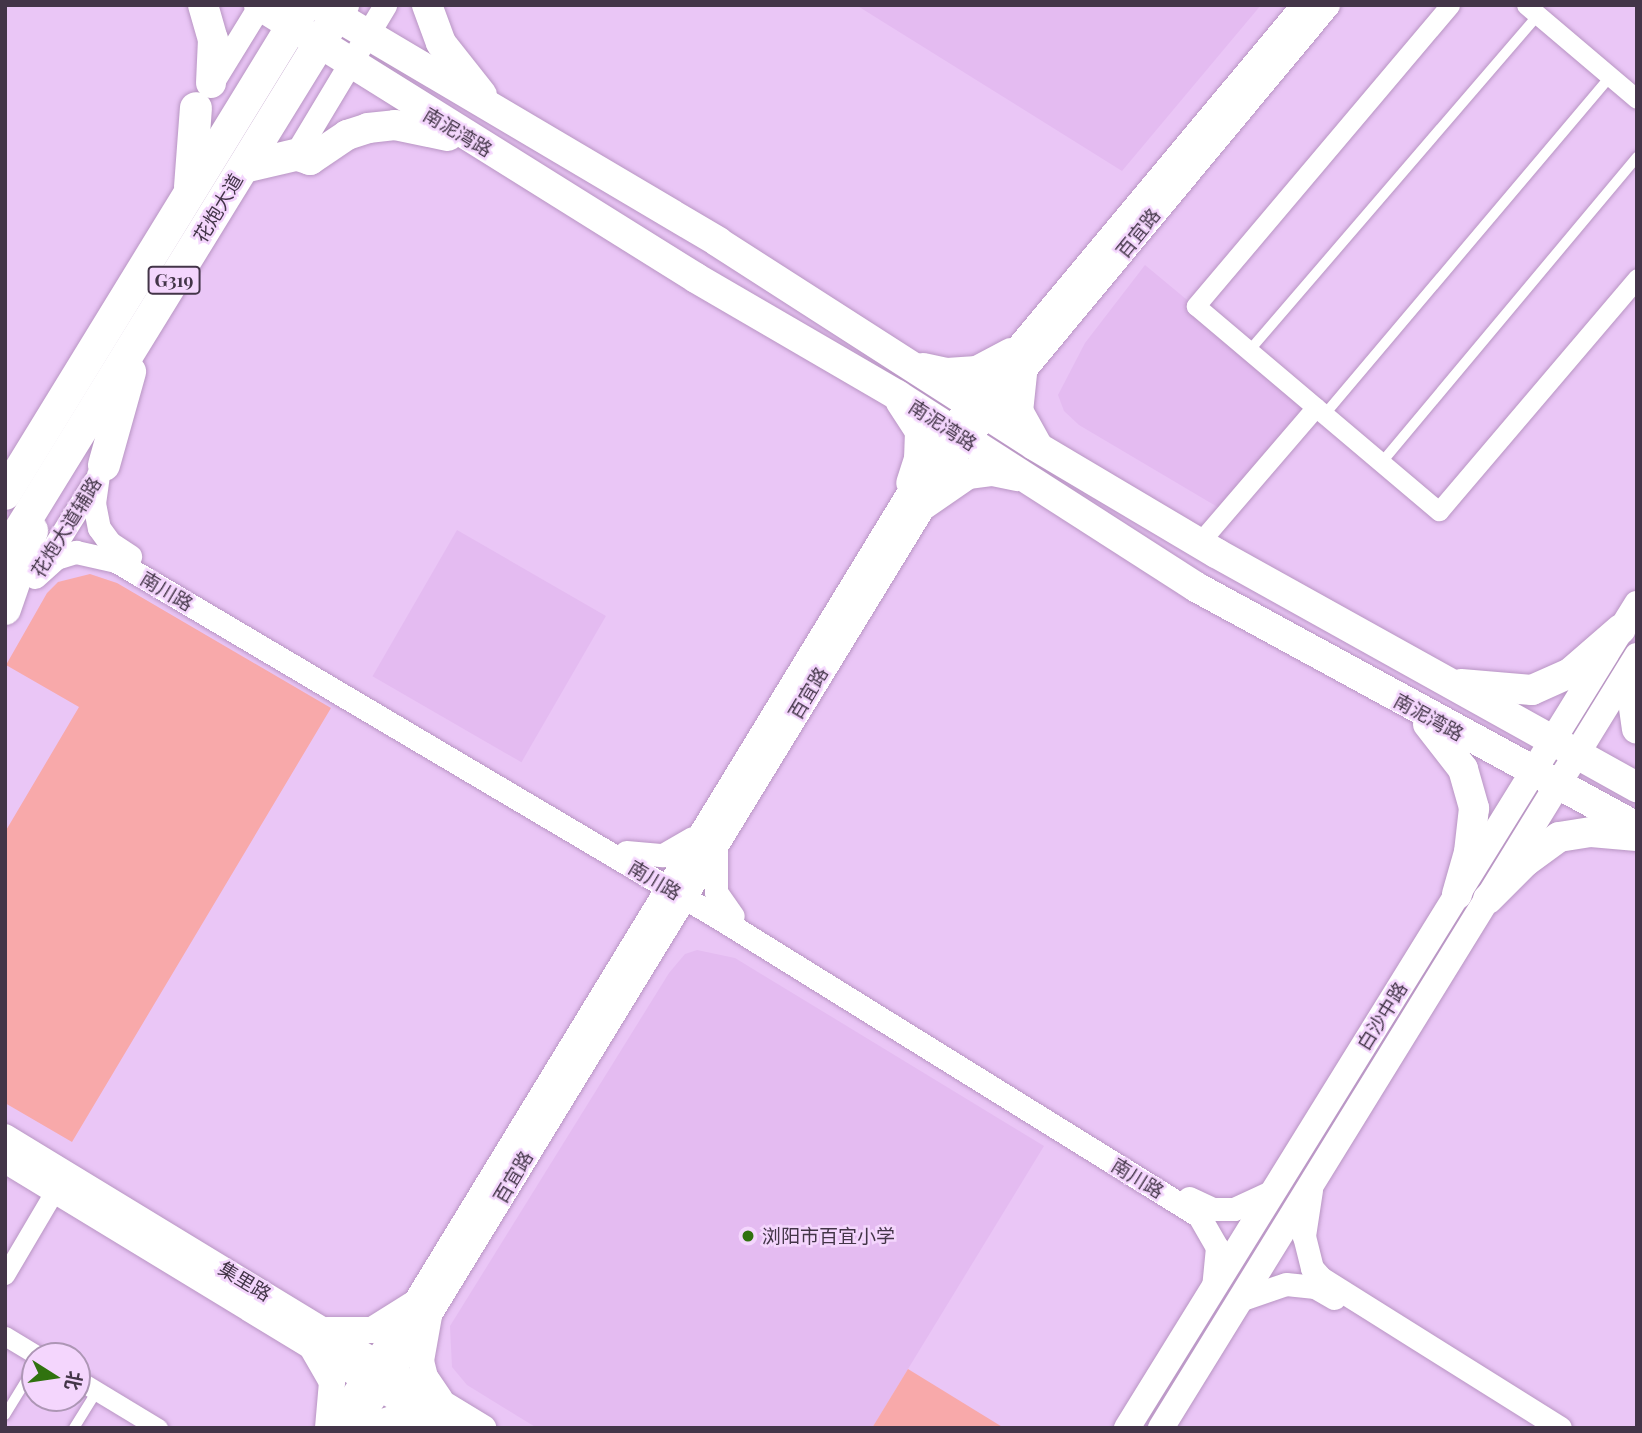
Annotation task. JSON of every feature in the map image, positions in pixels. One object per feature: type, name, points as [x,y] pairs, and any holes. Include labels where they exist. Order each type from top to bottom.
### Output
[{"type":"highway","name":"花炮大道","points":[[5,554],[318,46],[332,9]]},
{"type":"highway","name":"花炮大道","points":[[5,494],[298,17]]},
{"type":"highway","points":[[190,194],[204,96]]},
{"type":"highway","points":[[244,167],[295,155]]},
{"type":"highway","points":[[101,470],[140,335]]},
{"type":"highway","points":[[5,609],[48,485]]},
{"type":"main road","points":[[203,5],[212,39],[204,96]]},
{"type":"main road","name":"南泥湾路","points":[[260,5],[298,17],[318,46],[891,392],[1196,587],[1544,780],[1637,827]]},
{"type":"main road","points":[[427,5],[441,43],[454,62],[505,117]]},
{"type":"main road","name":"南泥湾路","points":[[332,9],[367,36],[718,242],[1039,448],[1434,678],[1563,750],[1637,787]]},
{"type":"main road","points":[[295,155],[310,160],[347,135],[395,125],[444,135],[489,151]]},
{"type":"main road","points":[[909,363],[931,371],[964,374],[1017,363],[1018,411],[1039,448]]},
{"type":"main road","points":[[891,392],[920,431],[917,494],[968,474],[993,471],[1025,479]]},
{"type":"main road","points":[[1434,678],[1492,690],[1532,690],[1570,673],[1629,617]]},
{"type":"main road","name":"白沙中路","points":[[1563,750],[1629,617]]},
{"type":"main road","name":"白沙中路","points":[[1127,1428],[1457,894],[1544,780],[1563,750],[1637,656]]},
{"type":"main road","points":[[1637,676],[1637,729]]},
{"type":"main road","points":[[1410,707],[1453,752],[1470,785],[1474,825],[1457,894]]},
{"type":"main road","name":"白沙中路","points":[[1161,1428],[1488,899],[1544,780]]},
{"type":"main road","points":[[1488,899],[1534,854],[1559,837],[1591,832],[1637,836]]},
{"type":"main road","name":"集里路","points":[[5,1137],[445,1419],[483,1428]]},
{"type":"main road","name":"集里路","points":[[5,1160],[315,1335]]},
{"type":"main road","points":[[329,1428],[333,1416],[332,1382],[315,1335],[372,1330],[420,1311],[421,1362],[425,1377],[445,1419],[394,1418],[364,1428]]},
{"type":"street","points":[[204,96],[260,5]]},
{"type":"street","points":[[295,155],[385,5]]},
{"type":"street","name":"百宜路","points":[[1017,363],[1302,5]]},
{"type":"street","name":"百宜路","points":[[676,888],[697,833],[957,435],[1328,5]]},
{"type":"street","points":[[1450,5],[1196,306],[1439,510],[1637,278]]},
{"type":"street","points":[[1532,10],[1637,99]]},
{"type":"street","points":[[1199,543],[1321,411]]},
{"type":"street","name":"花炮大道辅路","points":[[5,625],[101,470]]},
{"type":"street","name":"南川路","points":[[101,470],[95,517],[110,543],[1203,1207],[1234,1209],[1273,1191]]},
{"type":"street","name":"百宜路","points":[[329,1428],[378,1374],[420,1311],[676,888],[719,840],[917,494]]},
{"type":"street","name":"南川路","points":[[35,577],[56,558],[76,552],[116,561],[626,858]]},
{"type":"street","points":[[697,833],[663,855],[626,858],[644,894],[650,930],[688,919],[729,919],[713,879],[719,840]]},
{"type":"street","name":"南川路","points":[[729,919],[1199,1216],[1217,1247],[1213,1289]]},
{"type":"street","points":[[1312,1185],[1304,1236],[1312,1268],[1321,1278],[1560,1428]]},
{"type":"street","points":[[5,1275],[55,1190]]},
{"type":"street","points":[[1242,1299],[1268,1286],[1315,1287],[1541,1428]]},
{"type":"street","points":[[5,1336],[21,1346]]},
{"type":"street","name":"百宜路","points":[[354,1428],[378,1374]]},
{"type":"street","points":[[91,1387],[155,1427]]},
{"type":"lane","points":[[1249,351],[1532,10]]},
{"type":"lane","points":[[1321,411],[1610,77]]},
{"type":"lane","points":[[1382,462],[1637,157]]},
{"type":"lane","points":[[5,1415],[21,1389]]},
{"type":"lane","points":[[74,1428],[97,1391]]},
{"type":"shaded area","points":[[856,5],[1261,5],[1122,171]]},
{"type":"shaded area","points":[[1145,265],[1316,407],[1226,512],[1079,425],[1064,411],[1058,395],[1085,343]]},
{"type":"shaded area","points":[[457,530],[606,616],[521,762],[372,676]]},
{"type":"shaded area","points":[[90,574],[117,583],[331,708],[72,1142],[5,1103],[5,832],[79,707],[6,665],[47,593],[58,582]]},
{"type":"shaded area","name":"浏阳市百宜小学","points":[[697,950],[735,958],[1044,1146],[872,1428],[537,1428],[467,1385],[452,1367],[450,1326],[669,973],[685,954]]},
{"type":"shaded area","points":[[908,1369],[1004,1428],[872,1428]]},
{"type":"place","name":"浏阳市百宜小学","points":[[748,1236]]}]
